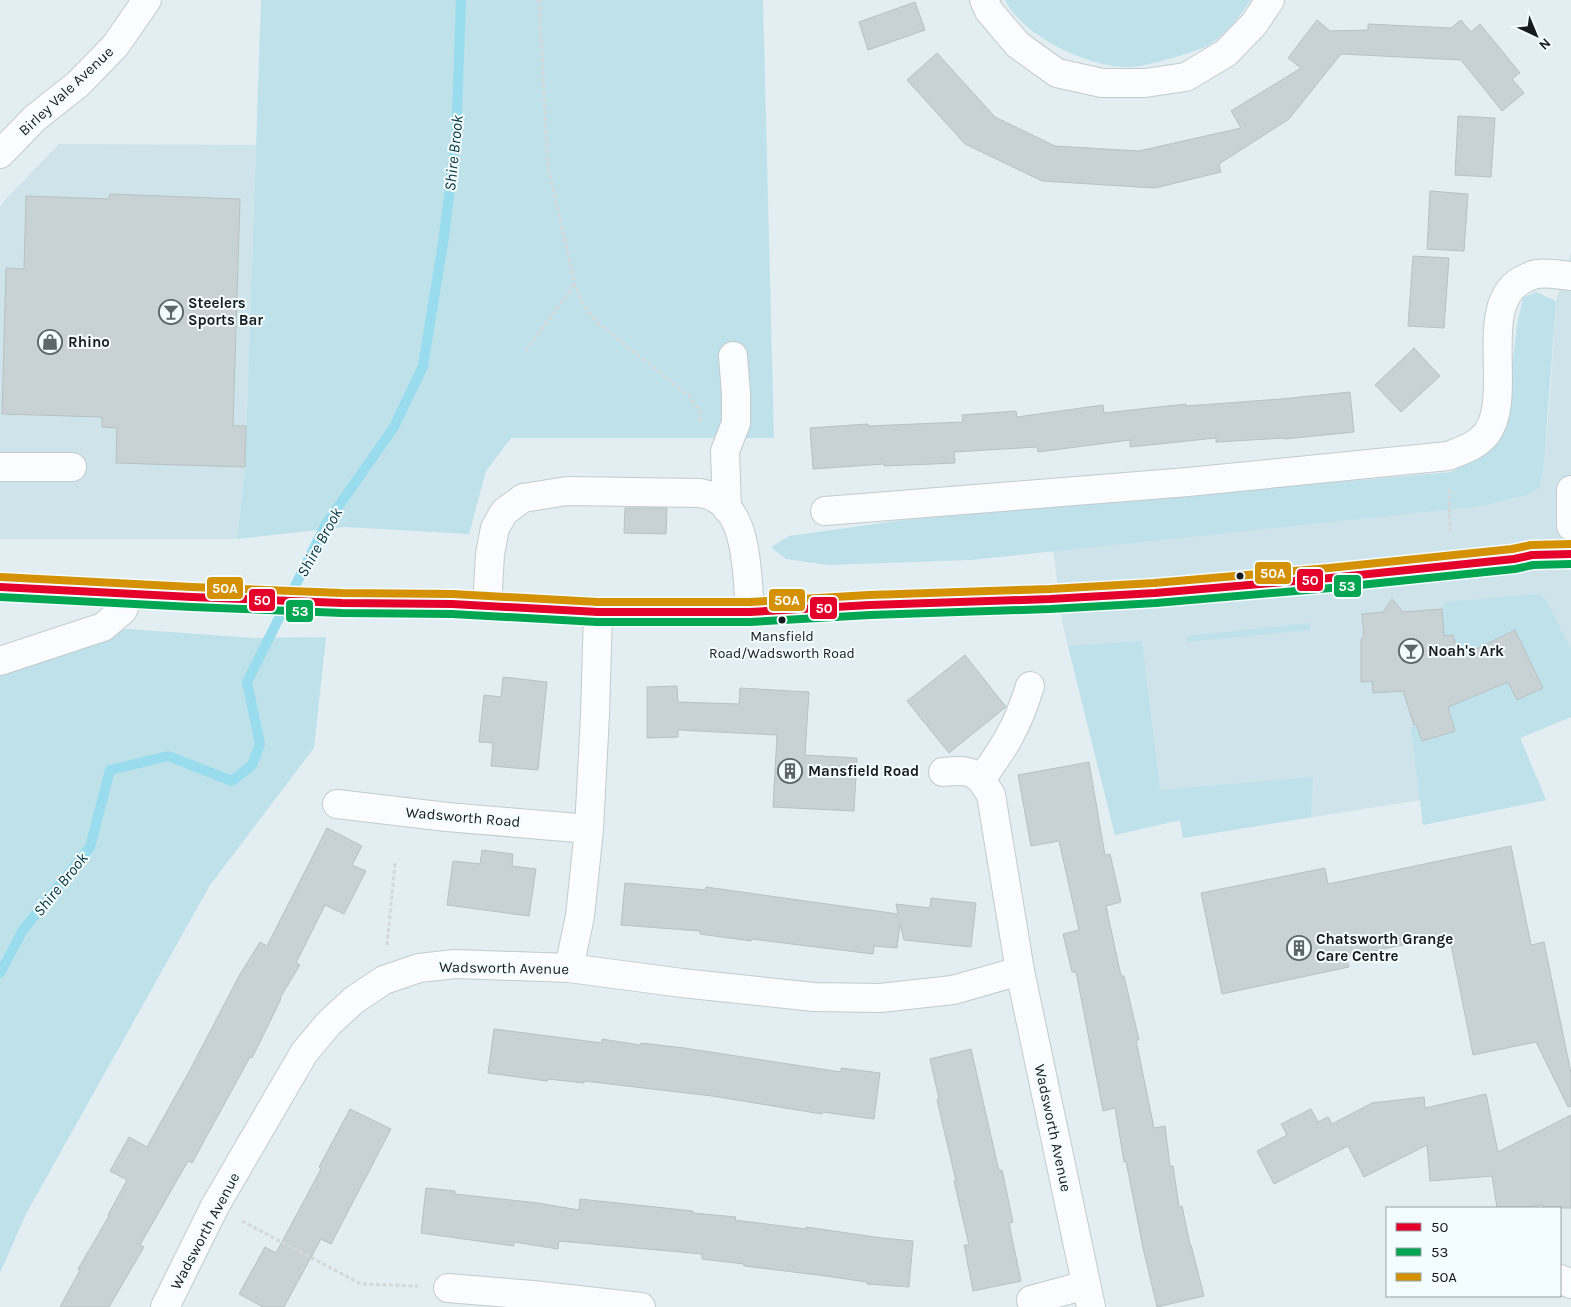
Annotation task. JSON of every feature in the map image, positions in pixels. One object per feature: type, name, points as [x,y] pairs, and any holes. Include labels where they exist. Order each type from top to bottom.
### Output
[{"type":"street","name":"Birley Vale Avenue","points":[[0,154],[35,118],[78,84],[115,46],[147,0]]},
{"type":"street","points":[[984,0],[989,11],[1018,45],[1057,72],[1102,83],[1136,84],[1186,77],[1226,53],[1254,24],[1270,0]]},
{"type":"street","points":[[825,511],[1188,482],[1448,456],[1473,447],[1487,433],[1496,416],[1500,314],[1505,296],[1518,281],[1536,274],[1571,276]]},
{"type":"street","points":[[727,509],[724,451],[736,423],[733,356]]},
{"type":"street","points":[[0,467],[72,467]]},
{"type":"street","points":[[1571,490],[1571,526]]},
{"type":"street","points":[[487,606],[490,554],[495,528],[504,512],[523,498],[567,491],[700,493],[716,498],[727,509],[739,527],[744,549],[750,612]]},
{"type":"street","points":[[0,587],[192,597],[487,606],[598,612],[750,612],[1155,593],[1406,570],[1514,559],[1532,555],[1571,554]]},
{"type":"street","points":[[0,661],[103,627],[123,610],[129,594]]},
{"type":"street","points":[[569,968],[580,916],[589,828],[598,612]]},
{"type":"street","points":[[944,772],[964,770],[982,779],[1003,750],[1022,714],[1030,686]]},
{"type":"street","name":"Wadsworth Avenue","points":[[982,779],[991,795],[1020,971],[1088,1296],[1031,1300]]},
{"type":"street","name":"Wadsworth Road","points":[[337,804],[447,817],[589,828]]},
{"type":"street","name":"Wadsworth Avenue","points":[[165,1307],[216,1206],[304,1053],[328,1024],[354,1000],[384,980],[419,968],[455,964],[569,968],[682,984],[814,997],[880,998],[952,990],[1020,971]]},
{"type":"street","points":[[448,1288],[498,1299],[641,1307]]},
{"type":"path","points":[[539,0],[548,167],[575,284],[583,305],[599,324],[689,396],[700,411],[700,429]]},
{"type":"path","points":[[526,351],[575,284]]},
{"type":"path","points":[[1449,484],[1449,500]]},
{"type":"path","points":[[387,948],[395,863]]},
{"type":"path","points":[[216,1206],[362,1284],[448,1288]]},
{"type":"shaded area","points":[[261,0],[763,0],[774,438],[511,438],[486,471],[469,534],[345,527],[237,539],[245,467]]},
{"type":"shaded area","points":[[1005,0],[1251,0],[1232,25],[1209,45],[1171,58],[1132,67],[1098,63],[1060,48],[1027,26],[1014,14]]},
{"type":"shaded area","points":[[59,144],[256,145],[245,467],[237,539],[0,539],[0,207]]},
{"type":"shaded area","points":[[1571,252],[1571,717],[1520,738],[1546,800],[1423,825],[1420,800],[1183,838],[1180,820],[1115,835],[1063,626],[1053,550],[1482,506],[1513,499],[1540,487],[1550,398],[1556,301]]},
{"type":"shaded area","points":[[1536,292],[1556,301],[1544,463],[1540,487],[1527,495],[1482,506],[971,560],[829,565],[786,559],[771,547],[789,536],[904,520],[1451,472],[1483,456],[1505,426],[1517,325],[1523,298]]},
{"type":"shaded area","points":[[1539,594],[1545,599],[1571,649],[1571,717],[1520,738],[1546,800],[1423,825],[1411,728],[1416,724],[1422,741],[1455,731],[1448,707],[1496,687],[1482,652],[1460,656],[1453,635],[1444,636],[1442,609],[1445,602]]},
{"type":"shaded area","points":[[1310,623],[1310,630],[1187,642],[1186,636]]},
{"type":"shaded area","points":[[86,626],[254,638],[326,637],[314,748],[210,885],[26,1214],[0,1273],[0,650]]},
{"type":"shaded area","points":[[1142,641],[1160,790],[1313,777],[1311,817],[1183,838],[1180,820],[1115,835],[1068,646]]},
{"type":"building","points":[[915,2],[925,30],[868,50],[859,22]]},
{"type":"building","points":[[1317,20],[1330,31],[1368,30],[1368,24],[1451,28],[1461,20],[1471,32],[1480,24],[1520,73],[1512,79],[1524,93],[1502,111],[1461,60],[1341,54],[1289,119],[1219,164],[1221,172],[1155,188],[1042,181],[965,144],[907,80],[937,53],[995,117],[1055,146],[1139,151],[1241,128],[1231,111],[1301,68],[1288,58]]},
{"type":"building","points":[[1458,116],[1495,118],[1491,177],[1455,175]]},
{"type":"building","points":[[1430,191],[1468,194],[1464,251],[1427,249]]},
{"type":"building","name":"Steelers Sports Bar","points":[[110,194],[240,199],[233,426],[246,426],[245,467],[116,463],[117,428],[102,427],[102,417],[2,414],[6,268],[24,269],[26,196],[109,199]]},
{"type":"building","points":[[1413,256],[1449,258],[1444,328],[1408,326]]},
{"type":"building","points":[[1414,348],[1440,376],[1401,412],[1375,385]]},
{"type":"building","points":[[1350,392],[1354,432],[1285,439],[1216,442],[1216,438],[1130,447],[1130,440],[1038,452],[1037,447],[954,452],[955,463],[884,466],[884,464],[813,469],[810,428],[868,424],[868,426],[963,422],[962,415],[1016,411],[1017,417],[1103,405],[1104,413],[1186,404],[1186,406]]},
{"type":"building","points":[[625,508],[667,508],[666,534],[624,533]]},
{"type":"building","points":[[1392,599],[1403,612],[1442,609],[1444,636],[1453,635],[1460,657],[1515,630],[1543,688],[1517,700],[1508,682],[1448,707],[1455,731],[1422,741],[1416,724],[1414,725],[1403,691],[1373,693],[1372,681],[1361,682],[1361,639],[1364,636],[1362,614],[1383,612]]},
{"type":"building","points":[[965,655],[1006,707],[949,753],[907,701]]},
{"type":"building","points":[[503,677],[547,682],[538,770],[491,766],[493,743],[479,742],[484,695],[501,697]]},
{"type":"building","points":[[677,686],[678,702],[739,704],[740,688],[809,692],[805,755],[857,758],[854,811],[773,807],[777,735],[678,730],[678,737],[647,738],[647,687]]},
{"type":"building","points":[[1089,762],[1105,855],[1110,854],[1121,902],[1106,906],[1121,976],[1124,976],[1139,1040],[1136,1040],[1154,1128],[1165,1126],[1170,1166],[1173,1166],[1179,1207],[1182,1206],[1204,1296],[1157,1307],[1126,1161],[1124,1162],[1115,1108],[1103,1111],[1076,972],[1072,972],[1063,934],[1079,930],[1059,841],[1031,846],[1018,775]]},
{"type":"building","points":[[327,828],[362,846],[352,865],[366,871],[344,914],[325,905],[296,963],[300,965],[280,998],[252,1058],[250,1057],[192,1163],[188,1161],[140,1245],[144,1247],[109,1307],[60,1307],[80,1270],[78,1269],[109,1216],[127,1180],[110,1171],[129,1137],[147,1147],[239,976],[260,942],[267,946]]},
{"type":"building","name":"Chatsworth Grange Care Centre","points":[[1511,846],[1531,945],[1544,942],[1571,1073],[1571,1106],[1568,1107],[1536,1042],[1473,1055],[1449,935],[1346,957],[1349,967],[1222,994],[1201,893],[1325,868],[1328,884]]},
{"type":"building","points":[[482,850],[513,854],[512,866],[536,869],[529,916],[447,905],[453,861],[480,864]]},
{"type":"building","points":[[625,883],[706,890],[706,887],[898,914],[896,904],[930,908],[931,898],[976,903],[971,947],[904,940],[900,924],[897,948],[874,946],[873,954],[751,939],[751,941],[700,934],[700,931],[621,925]]},
{"type":"building","points":[[494,1029],[602,1043],[602,1039],[640,1045],[641,1043],[684,1048],[841,1072],[841,1068],[880,1073],[874,1119],[823,1112],[822,1114],[712,1096],[584,1081],[584,1083],[548,1079],[547,1081],[488,1073]]},
{"type":"building","points":[[971,1049],[999,1171],[1002,1170],[1013,1222],[1009,1223],[1021,1281],[973,1291],[964,1245],[969,1245],[937,1100],[939,1099],[930,1059]]},
{"type":"building","points":[[1486,1094],[1498,1152],[1571,1115],[1571,1208],[1544,1207],[1543,1205],[1497,1207],[1492,1176],[1430,1181],[1427,1145],[1364,1177],[1348,1146],[1274,1184],[1257,1151],[1287,1135],[1281,1124],[1311,1109],[1318,1122],[1328,1117],[1332,1124],[1372,1103],[1424,1097],[1425,1108]]},
{"type":"building","points":[[350,1109],[391,1129],[331,1244],[321,1239],[284,1307],[263,1307],[239,1294],[265,1247],[276,1253],[321,1169],[319,1167]]},
{"type":"building","points":[[426,1188],[455,1191],[455,1194],[538,1203],[579,1210],[580,1199],[693,1211],[693,1213],[736,1217],[735,1220],[913,1241],[909,1287],[867,1284],[867,1282],[826,1276],[744,1266],[744,1264],[702,1259],[702,1254],[559,1241],[558,1249],[514,1242],[514,1246],[421,1233]]},
{"type":"waterway","name":"Shire Brook","points":[[0,973],[23,930],[90,847],[110,770],[168,756],[232,781],[252,765],[260,744],[247,682],[326,524],[394,427],[423,366],[443,243],[456,141],[461,0]]},
{"type":"transit line","name":"50A","points":[[1,577],[192,587],[342,593],[453,594],[598,602],[750,602],[1154,583],[1329,568],[1512,549],[1531,545],[1571,544]]},
{"type":"transit line","name":"50","points":[[0,587],[192,597],[342,603],[452,604],[598,612],[750,612],[1155,593],[1330,578],[1514,559],[1532,555],[1571,554]]},
{"type":"transit line","name":"53","points":[[0,597],[192,607],[342,613],[452,614],[597,622],[750,622],[1156,603],[1331,588],[1515,569],[1533,565],[1571,564]]},
{"type":"place","name":"Steelers Sports Bar","points":[[171,312]]},
{"type":"place","name":"Rhino","points":[[50,342]]},
{"type":"place","name":"Mansfield Road/Wadsworth Road","points":[[782,620]]},
{"type":"place","name":"Noah's Ark","points":[[1411,651]]},
{"type":"place","name":"Mansfield Road","points":[[790,771]]},
{"type":"place","name":"Chatsworth Grange Care Centre","points":[[1299,948]]}]
